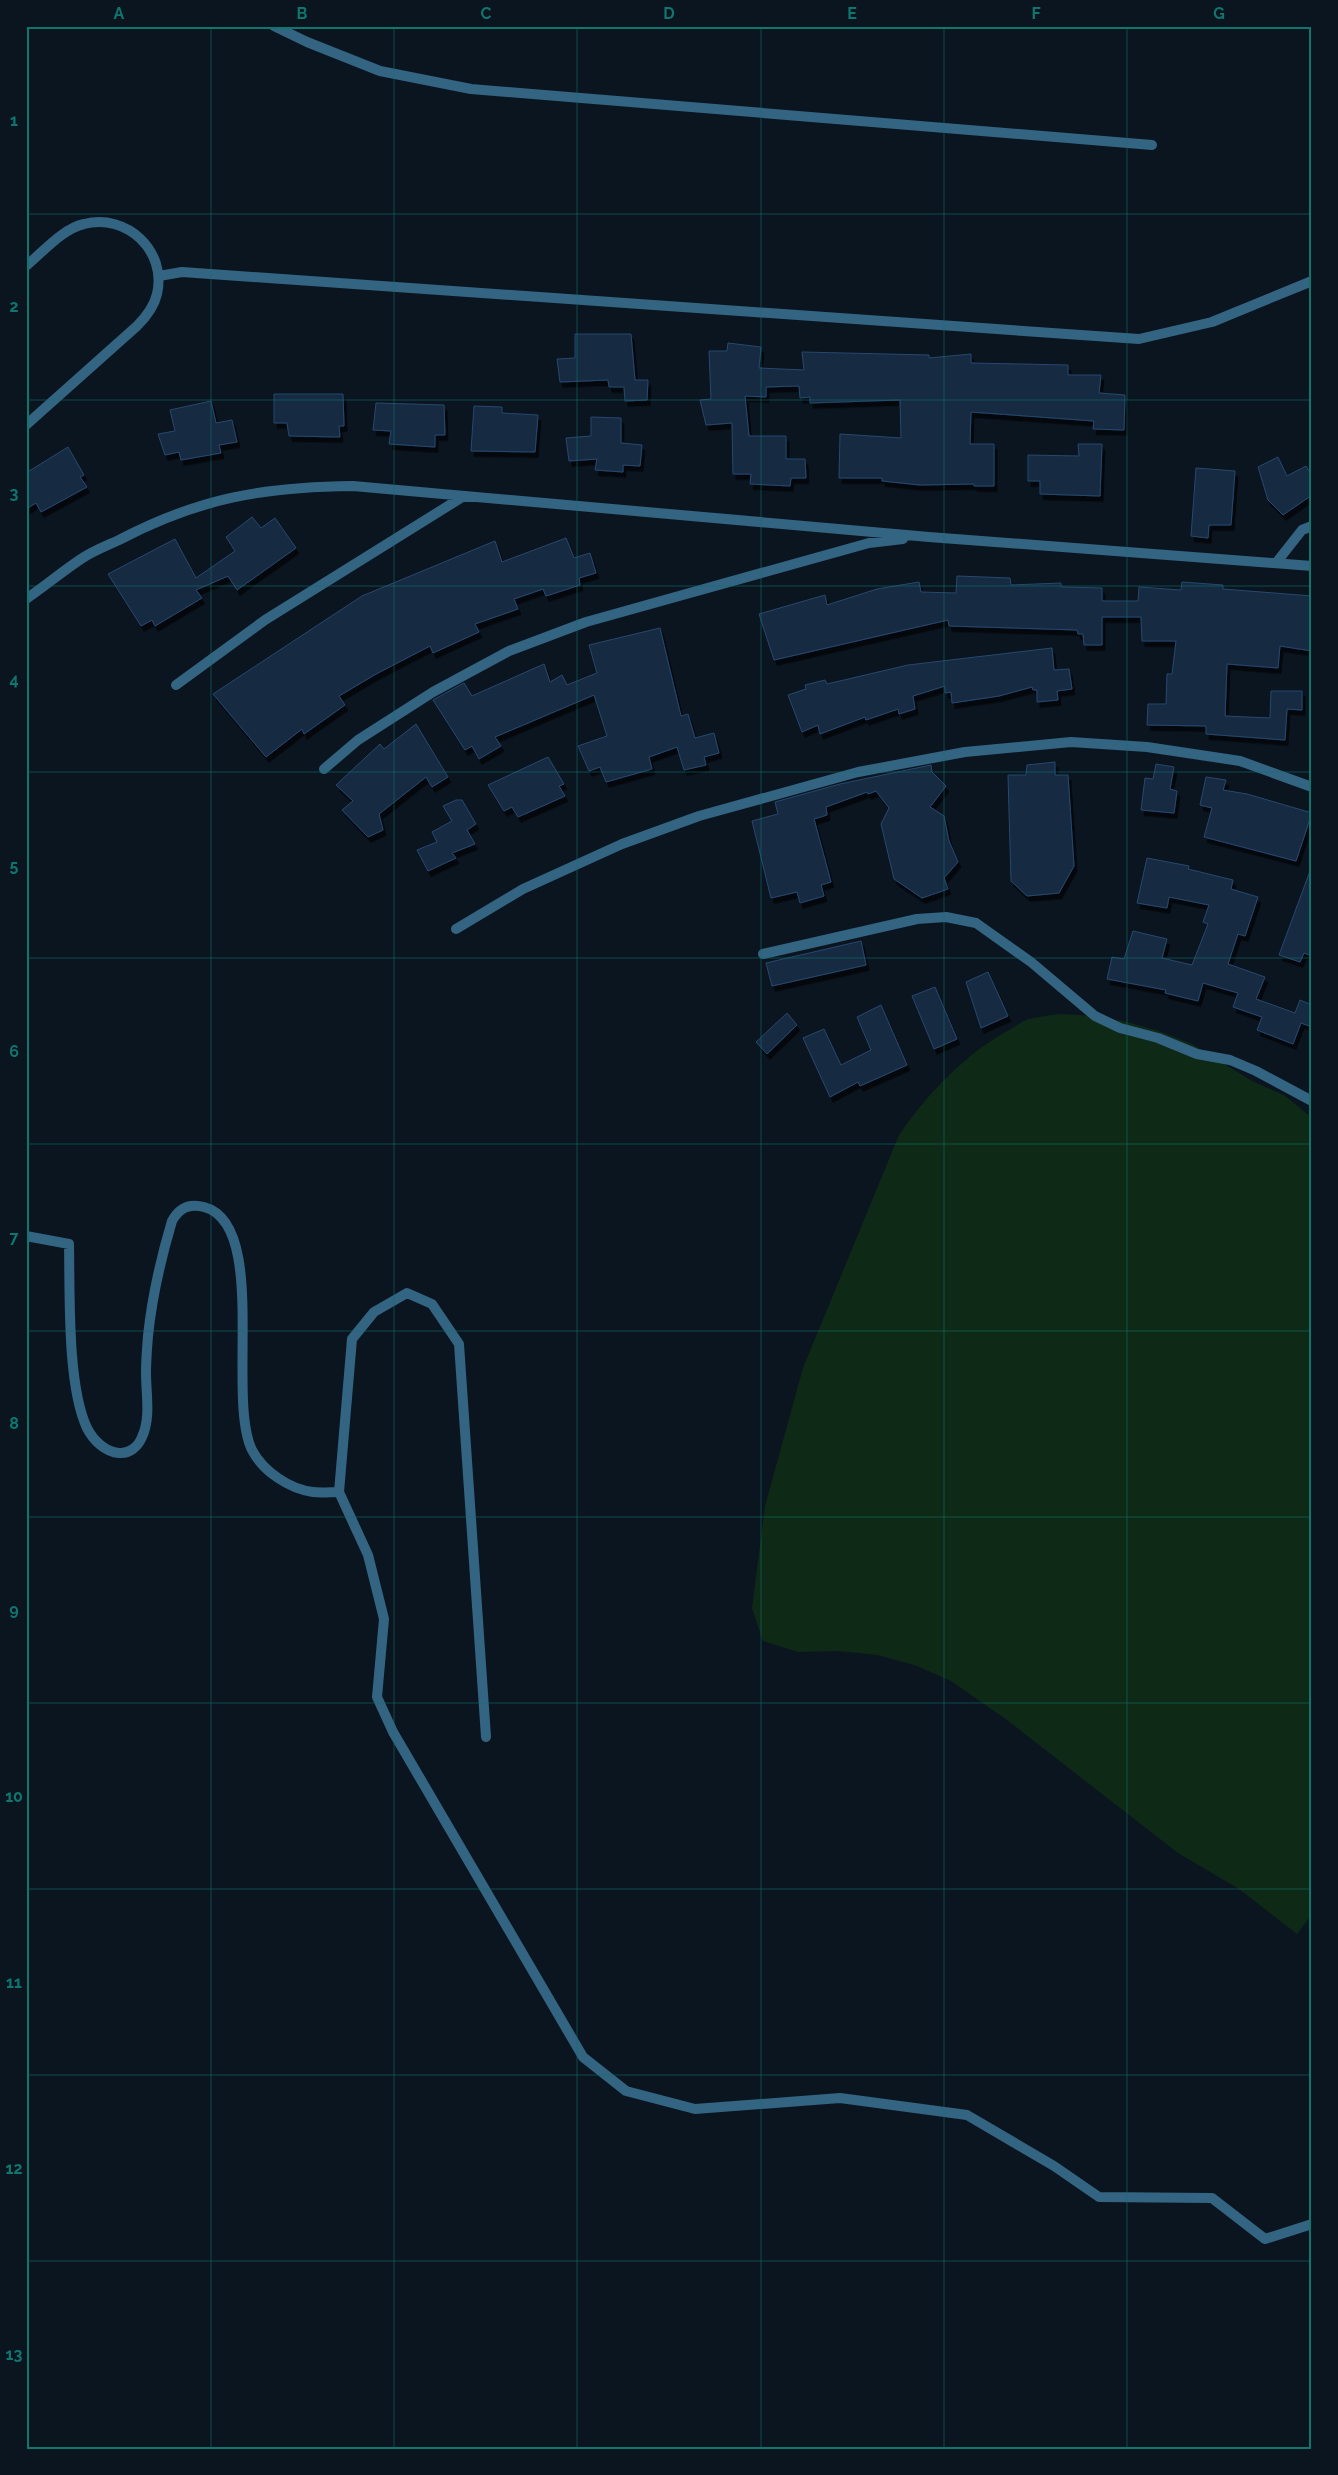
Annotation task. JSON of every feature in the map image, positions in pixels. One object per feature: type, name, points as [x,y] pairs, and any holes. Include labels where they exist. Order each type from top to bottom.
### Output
[{"type":"street","points":[[274,26],[306,42],[380,70],[471,90],[1152,145]]},
{"type":"street","points":[[26,266],[68,231],[83,224],[100,221],[117,224],[132,231],[145,242],[154,258],[159,276],[157,295],[150,312],[137,326],[26,426]]},
{"type":"street","points":[[159,276],[192,273],[1139,339],[1212,322],[1312,281]]},
{"type":"street","points":[[26,599],[83,558],[140,529],[197,506],[244,494],[297,487],[353,486],[929,537],[1312,566]]},
{"type":"street","points":[[176,685],[264,620],[464,496]]},
{"type":"street","points":[[1276,563],[1302,530],[1312,526]]},
{"type":"street","points":[[324,769],[358,740],[424,698],[509,652],[586,622],[869,543],[929,537]]},
{"type":"street","points":[[456,929],[523,889],[622,844],[699,816],[858,772],[965,752],[1072,742],[1147,747],[1240,761],[1312,787]]},
{"type":"street","points":[[763,954],[917,920],[946,917],[976,923],[1031,962],[1095,1016],[1120,1028],[1158,1038],[1197,1054],[1230,1060],[1256,1070],[1312,1101]]},
{"type":"street","points":[[26,1236],[69,1244],[75,1375],[83,1415],[87,1428],[99,1444],[106,1449],[120,1453],[128,1452],[138,1444],[146,1428],[149,1333],[155,1288],[172,1221],[177,1212],[188,1206],[202,1206],[215,1212],[230,1229],[239,1256],[242,1285],[242,1402],[246,1430],[253,1451],[266,1469],[293,1486],[314,1493],[340,1492]]},
{"type":"street","points":[[486,1736],[459,1344],[432,1304],[407,1293],[374,1312],[352,1340],[340,1492],[368,1555],[384,1619],[377,1697],[393,1732],[583,2057],[626,2091],[695,2109],[840,2098],[967,2114],[1054,2166],[1099,2197],[1212,2198],[1265,2239],[1312,2224]]},
{"type":"green space","points":[[1060,1014],[1095,1016],[1127,1022],[1159,1031],[1192,1044],[1252,1081],[1284,1095],[1312,1118],[1312,1914],[1297,1934],[1239,1889],[1178,1853],[1007,1720],[951,1681],[917,1666],[878,1655],[838,1651],[798,1652],[763,1641],[752,1608],[765,1506],[803,1368],[899,1135],[922,1104],[948,1076],[977,1051],[1026,1020]]},
{"type":"building","points":[[575,334],[631,334],[635,380],[648,380],[647,400],[625,401],[624,387],[609,387],[608,380],[560,382],[557,359],[575,358]]},
{"type":"building","points":[[728,343],[761,347],[759,368],[804,370],[802,352],[929,355],[929,358],[971,354],[971,363],[1068,365],[1068,375],[1101,375],[1099,393],[1125,395],[1124,430],[1093,429],[1094,421],[971,412],[970,444],[994,444],[994,486],[974,486],[974,484],[920,485],[882,481],[882,478],[839,478],[840,434],[901,438],[900,400],[810,403],[810,397],[800,398],[799,386],[766,387],[766,397],[745,396],[749,436],[786,436],[786,459],[805,459],[806,478],[791,478],[790,486],[750,484],[751,474],[733,474],[732,423],[706,425],[700,400],[711,399],[709,351],[727,351]]},
{"type":"building","points":[[274,394],[343,394],[344,426],[339,426],[340,437],[289,436],[287,423],[274,423]]},
{"type":"building","points":[[211,401],[216,423],[232,420],[237,442],[219,445],[221,453],[181,460],[179,452],[165,455],[158,434],[175,431],[170,410]]},
{"type":"building","points":[[376,403],[444,405],[445,435],[435,435],[435,447],[389,444],[391,431],[373,430]]},
{"type":"building","points":[[474,406],[502,407],[502,413],[538,415],[535,452],[471,451]]},
{"type":"building","points":[[591,417],[621,418],[621,443],[642,445],[640,466],[623,465],[623,472],[595,470],[597,459],[569,461],[566,438],[591,436]]},
{"type":"building","points":[[1078,444],[1102,444],[1100,496],[1040,494],[1040,481],[1028,481],[1028,455],[1079,456]]},
{"type":"building","points":[[68,447],[84,475],[80,477],[87,487],[41,512],[36,503],[26,509],[26,473]]},
{"type":"building","points":[[1278,457],[1287,476],[1306,466],[1312,476],[1312,495],[1283,515],[1268,500],[1258,467]]},
{"type":"building","points":[[1196,468],[1235,471],[1231,525],[1209,525],[1208,538],[1191,536]]},
{"type":"building","points":[[252,517],[261,528],[275,518],[296,548],[237,590],[228,576],[196,590],[202,598],[155,626],[152,620],[141,626],[108,574],[175,539],[196,578],[235,551],[226,537]]},
{"type":"building","points":[[566,538],[574,558],[590,553],[596,573],[579,578],[580,585],[546,596],[543,589],[514,599],[518,609],[475,624],[479,632],[433,653],[430,646],[376,674],[339,696],[345,705],[304,734],[302,729],[266,757],[213,694],[362,596],[495,541],[502,562]]},
{"type":"building","points":[[957,576],[1010,578],[1011,585],[1061,583],[1061,587],[1102,588],[1102,601],[1138,601],[1139,587],[1181,590],[1182,582],[1223,585],[1223,589],[1312,596],[1312,651],[1280,646],[1278,668],[1227,664],[1225,716],[1270,718],[1271,691],[1302,691],[1302,710],[1287,709],[1285,740],[1206,734],[1206,726],[1147,725],[1148,704],[1166,704],[1167,674],[1172,674],[1176,641],[1142,641],[1141,617],[1102,617],[1102,645],[1084,645],[1083,634],[1078,634],[1077,630],[949,626],[948,620],[774,660],[759,614],[825,595],[827,605],[877,589],[919,582],[921,592],[956,593]]},
{"type":"building","points":[[660,628],[681,716],[688,714],[695,738],[714,733],[719,753],[704,757],[706,765],[684,770],[677,747],[649,757],[652,769],[606,782],[600,767],[589,771],[578,746],[607,736],[594,695],[495,737],[501,746],[479,759],[472,746],[465,750],[433,700],[464,683],[472,696],[544,664],[550,682],[562,675],[567,685],[597,673],[589,645]]},
{"type":"building","points":[[1052,648],[1054,670],[1069,669],[1072,689],[1057,691],[1058,700],[1037,702],[1037,690],[1033,690],[1032,687],[999,696],[952,703],[951,692],[945,693],[945,686],[913,696],[915,709],[899,714],[898,709],[866,720],[865,717],[820,734],[818,725],[802,732],[788,695],[806,689],[805,685],[825,680],[827,684],[908,665]]},
{"type":"building","points":[[416,724],[448,777],[432,787],[426,777],[379,814],[383,830],[368,837],[342,810],[353,801],[336,785],[380,744],[384,749]]},
{"type":"building","points":[[548,757],[564,784],[559,786],[565,796],[518,817],[512,807],[504,811],[488,785]]},
{"type":"building","points":[[1055,762],[1055,775],[1068,775],[1074,866],[1059,893],[1027,896],[1011,881],[1008,775],[1026,775],[1027,765]]},
{"type":"building","points":[[1156,764],[1174,767],[1170,789],[1177,791],[1174,813],[1141,810],[1145,778],[1153,779]]},
{"type":"building","points":[[931,765],[932,772],[946,786],[930,807],[944,816],[949,841],[958,862],[944,878],[948,889],[922,898],[894,879],[881,824],[889,808],[876,791],[868,794],[867,792],[826,807],[827,815],[814,819],[831,882],[821,885],[824,896],[800,903],[797,892],[771,898],[752,821],[778,814],[775,802],[840,784]]},
{"type":"building","points":[[1206,777],[1226,780],[1223,790],[1247,794],[1312,813],[1296,861],[1204,837],[1212,808],[1200,805]]},
{"type":"building","points":[[456,800],[462,800],[476,824],[467,830],[475,844],[452,853],[456,858],[428,871],[417,850],[437,842],[432,832],[452,821],[443,806]]},
{"type":"building","points":[[1147,858],[1189,866],[1188,869],[1233,880],[1231,889],[1258,897],[1245,936],[1238,934],[1228,964],[1265,977],[1256,999],[1295,1013],[1300,1000],[1312,1005],[1312,1027],[1301,1023],[1293,1044],[1257,1030],[1262,1017],[1233,1007],[1238,993],[1203,983],[1198,1001],[1165,993],[1166,990],[1107,979],[1112,957],[1124,959],[1133,931],[1167,939],[1162,958],[1192,965],[1208,924],[1203,922],[1209,905],[1169,897],[1167,908],[1137,903]]},
{"type":"building","points":[[1310,871],[1312,872],[1312,956],[1304,953],[1300,962],[1279,955]]},
{"type":"building","points":[[861,941],[866,965],[772,986],[766,963]]},
{"type":"building","points":[[988,972],[1008,1016],[981,1028],[966,982]]},
{"type":"building","points":[[935,987],[957,1039],[934,1049],[912,996]]},
{"type":"building","points":[[881,1005],[907,1065],[860,1086],[858,1082],[830,1097],[803,1038],[824,1029],[841,1065],[871,1050],[857,1017]]},
{"type":"building","points":[[787,1013],[797,1025],[767,1054],[756,1042]]}]
